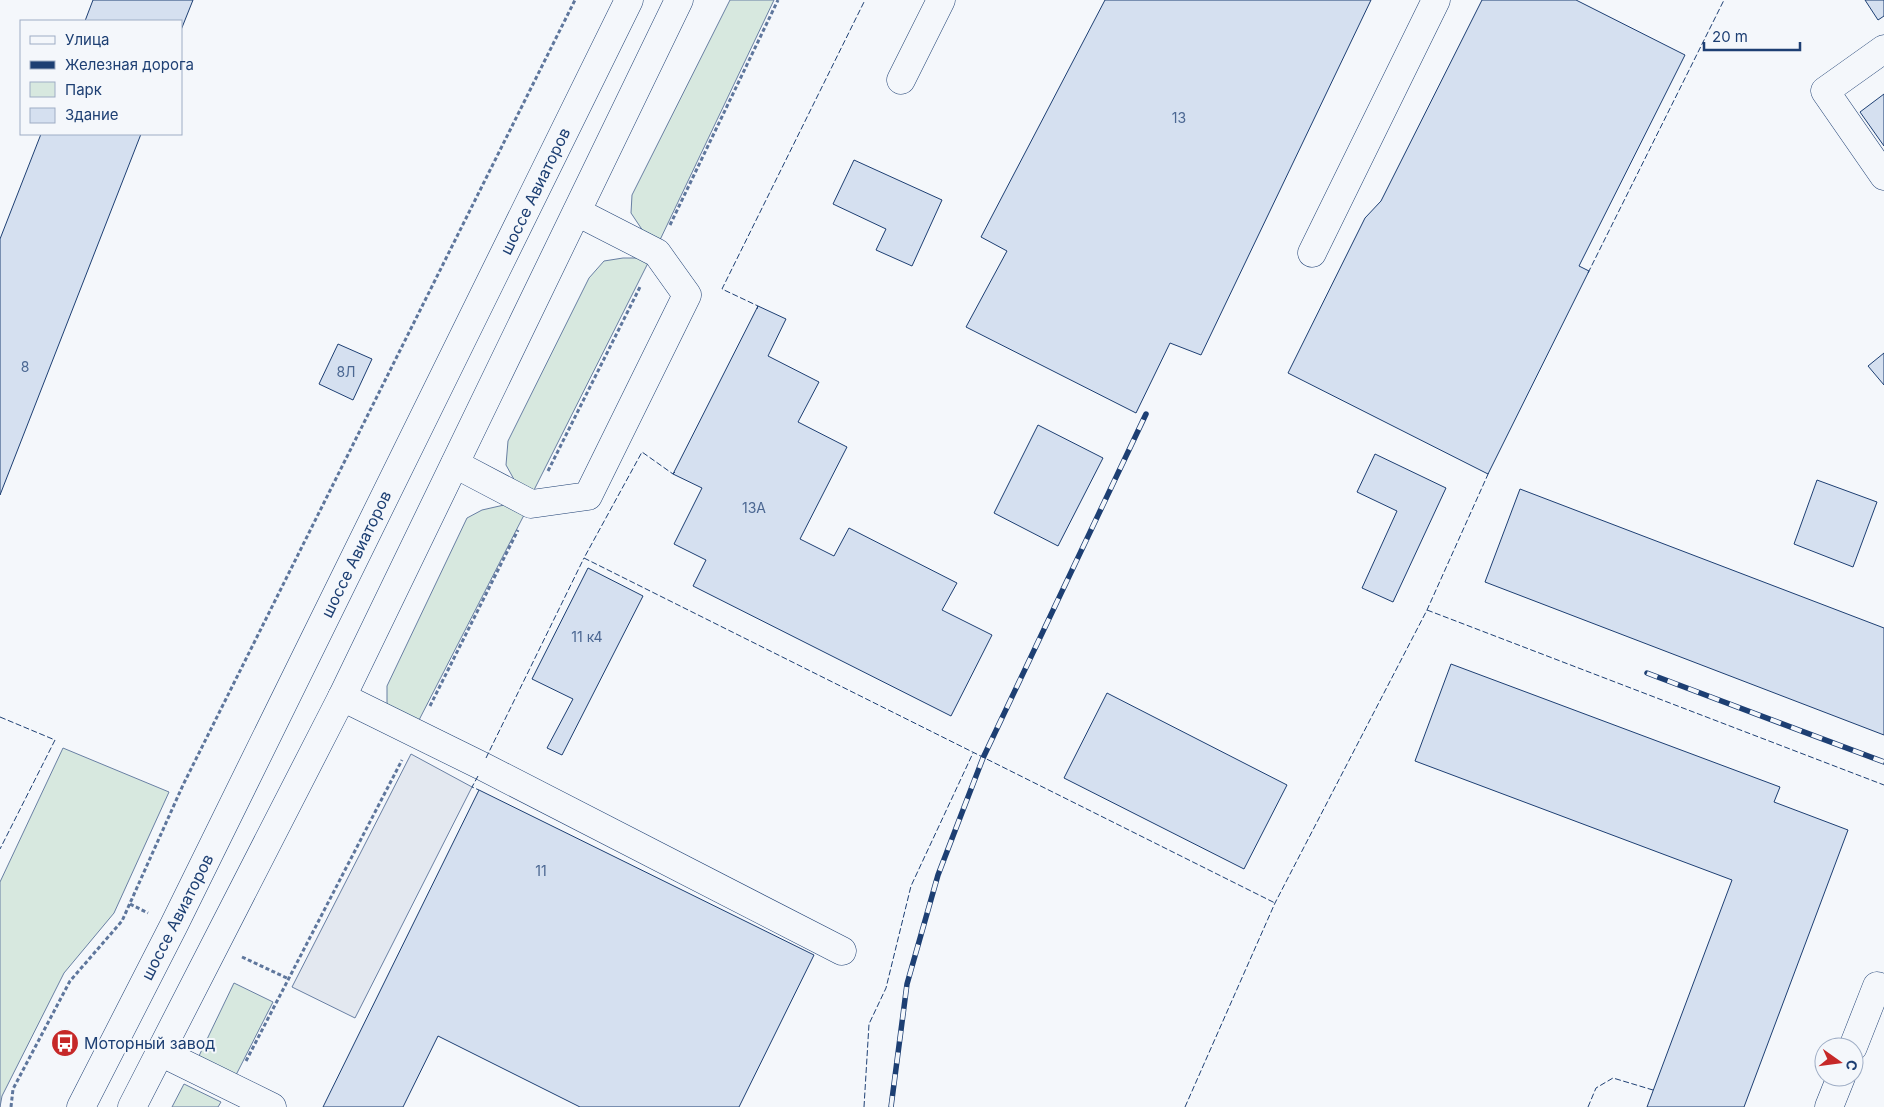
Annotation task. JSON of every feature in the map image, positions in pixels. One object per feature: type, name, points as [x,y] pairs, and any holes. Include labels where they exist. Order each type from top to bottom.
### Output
[{"type":"main road","name":"шоссе Авиаторов","points":[[81,1107],[174,925],[629,0]]},
{"type":"main road","points":[[132,1107],[342,697],[679,0]]},
{"type":"main road","points":[[901,80],[941,0]]},
{"type":"main road","points":[[1312,254],[1436,0]]},
{"type":"main road","points":[[1884,49],[1825,91],[1884,176]]},
{"type":"main road","points":[[455,464],[531,504],[588,496],[687,295],[657,253],[577,212]]},
{"type":"main road","points":[[342,697],[482,766],[842,951]]},
{"type":"main road","points":[[1857,1037],[1877,986],[1884,988]]},
{"type":"main road","points":[[160,1052],[272,1107]]},
{"type":"main road","points":[[1829,1107],[1837,1087]]},
{"type":"path","points":[[11,1107],[13,1089],[70,981],[122,921],[184,785],[575,0]]},
{"type":"path","points":[[232,1087],[416,734],[657,253],[778,0]]},
{"type":"green space","points":[[730,0],[774,0],[659,242],[643,231],[631,213],[632,195]]},
{"type":"green space","points":[[639,258],[649,261],[533,492],[516,483],[506,465],[508,441],[589,278],[604,261]]},
{"type":"green space","points":[[504,505],[524,515],[418,722],[387,704],[387,686],[467,518],[482,510]]},
{"type":"green space","points":[[63,748],[169,792],[114,913],[64,973],[2,1096],[0,1107],[0,882]]},
{"type":"green space","points":[[234,983],[273,1002],[235,1077],[198,1058]]},
{"type":"green space","points":[[184,1084],[221,1102],[218,1107],[172,1107]]},
{"type":"shaded area","points":[[411,754],[472,787],[355,1018],[292,987]]},
{"type":"building","points":[[93,0],[193,0],[182,28],[182,20],[85,20]]},
{"type":"building","points":[[1105,0],[1371,0],[1201,355],[1170,343],[1136,413],[966,327],[1007,251],[981,237]]},
{"type":"building","points":[[1482,0],[1576,0],[1685,55],[1579,266],[1589,271],[1488,474],[1288,373],[1365,218],[1381,201]]},
{"type":"building","points":[[1865,0],[1884,0],[1884,16],[1878,20]]},
{"type":"building","points":[[1884,94],[1884,146],[1860,112]]},
{"type":"building","points":[[41,135],[141,135],[0,495],[0,239]]},
{"type":"building","points":[[854,160],[942,200],[912,266],[876,250],[886,229],[833,204]]},
{"type":"building","points":[[758,306],[786,319],[768,356],[819,382],[798,422],[847,447],[800,539],[834,556],[849,528],[957,583],[942,610],[992,635],[951,716],[693,586],[706,560],[674,544],[702,488],[673,474]]},
{"type":"building","points":[[338,344],[372,359],[353,400],[319,384]]},
{"type":"building","points":[[1884,353],[1884,385],[1868,366]]},
{"type":"building","points":[[1038,425],[1103,458],[1058,546],[994,513]]},
{"type":"building","points":[[1375,454],[1446,488],[1393,602],[1362,588],[1397,511],[1357,492]]},
{"type":"building","points":[[1817,480],[1877,502],[1853,567],[1794,544]]},
{"type":"building","points":[[1520,489],[1884,628],[1884,735],[1485,582]]},
{"type":"building","points":[[588,568],[643,596],[562,755],[547,748],[573,699],[532,679]]},
{"type":"building","points":[[1451,664],[1780,787],[1774,802],[1848,830],[1744,1107],[1647,1107],[1732,880],[1415,761]]},
{"type":"building","points":[[1107,693],[1287,785],[1244,869],[1064,778]]},
{"type":"building","points":[[479,790],[814,955],[739,1107],[580,1107],[438,1036],[403,1107],[323,1107]]},
{"type":"railway","points":[[891,1107],[907,984],[938,875],[983,758],[1146,414]]},
{"type":"railway","points":[[1647,673],[1884,762]]},
{"type":"fence","points":[[757,309],[758,306],[722,289],[865,0]]},
{"type":"fence","points":[[1588,273],[1724,0]]},
{"type":"fence","points":[[675,472],[673,474],[642,452],[584,558],[1275,903]]},
{"type":"fence","points":[[1185,1107],[1275,903],[1427,610],[1489,472]]},
{"type":"fence","points":[[486,758],[584,558]]},
{"type":"fence","points":[[1427,610],[1884,785]]},
{"type":"fence","points":[[0,717],[55,740],[0,849]]},
{"type":"fence","points":[[864,1107],[869,1024],[886,988],[911,886],[973,753]]},
{"type":"fence","points":[[478,776],[472,787],[479,790]]},
{"type":"fence","points":[[1588,1107],[1596,1088],[1613,1078],[1653,1090]]},
{"type":"place","name":"Моторный завод","points":[[65,1043]]}]
